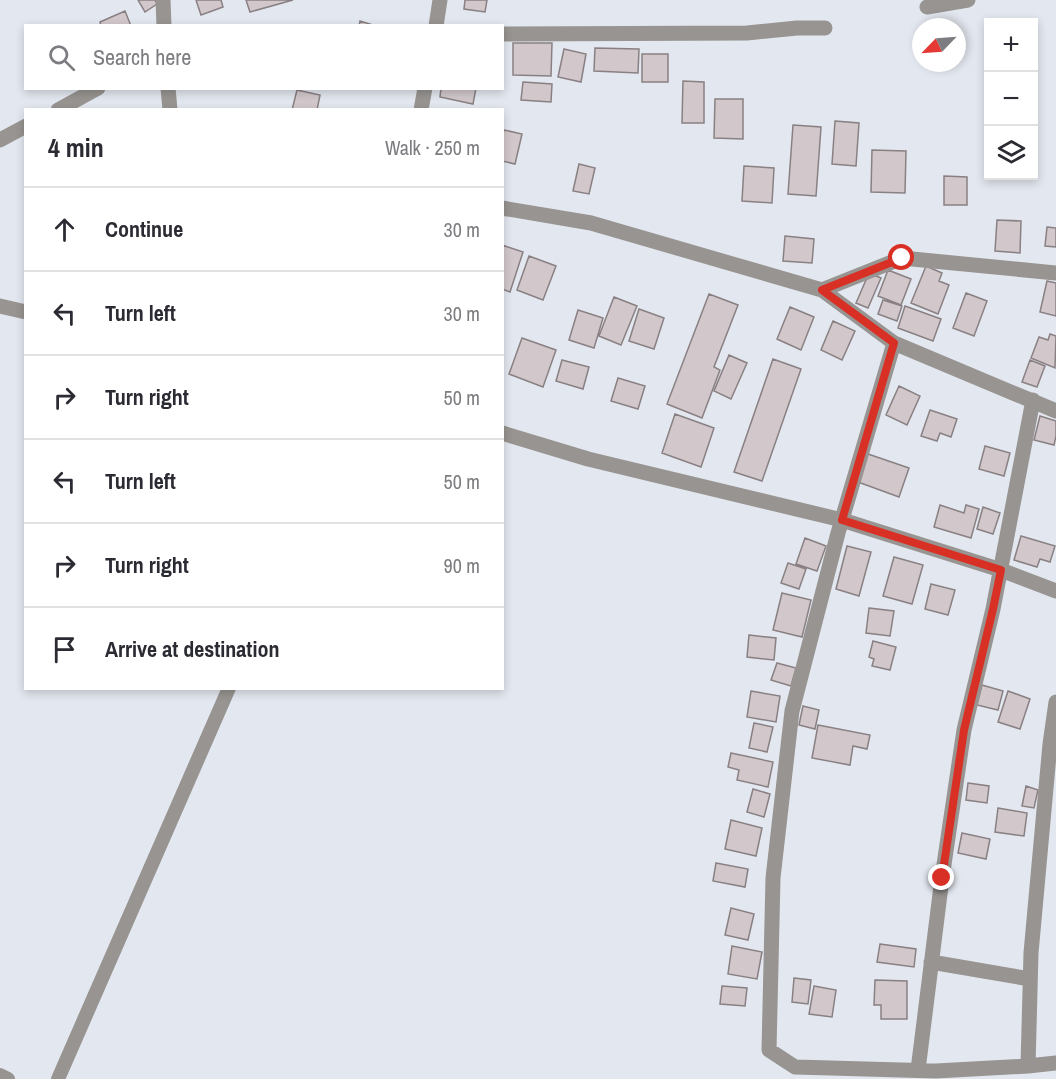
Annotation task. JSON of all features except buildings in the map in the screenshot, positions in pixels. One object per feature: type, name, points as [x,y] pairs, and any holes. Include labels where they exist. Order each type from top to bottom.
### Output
[{"type":"street","points":[[163,0],[164,24]]},
{"type":"street","points":[[436,24],[440,0]]},
{"type":"street","points":[[927,7],[968,0]]},
{"type":"street","points":[[504,34],[747,33],[825,28]]},
{"type":"street","points":[[62,108],[94,90]]},
{"type":"street","points":[[168,90],[170,108]]},
{"type":"street","points":[[421,108],[425,90]]},
{"type":"street","points":[[0,140],[24,127]]},
{"type":"street","points":[[504,208],[591,223],[822,290],[894,343],[1056,411]]},
{"type":"street","points":[[822,290],[902,258],[1056,273]]},
{"type":"street","points":[[0,306],[24,312]]},
{"type":"street","points":[[894,343],[842,520],[792,711],[773,878],[769,1050],[795,1067],[936,1071],[1056,1063]]},
{"type":"street","points":[[918,1070],[942,878],[964,730],[993,609],[1033,400]]},
{"type":"street","points":[[504,434],[588,459],[842,520],[1001,570],[1056,591]]},
{"type":"street","points":[[1028,1066],[1031,953],[1050,744],[1056,702]]},
{"type":"street","points":[[931,962],[1030,979]]},
{"type":"lane","points":[[58,1079],[228,690]]},
{"type":"lane","points":[[0,1075],[8,1079]]},
{"type":"route","points":[[902,258],[822,290],[894,343],[842,520],[1001,570],[964,730],[942,878]]}]
